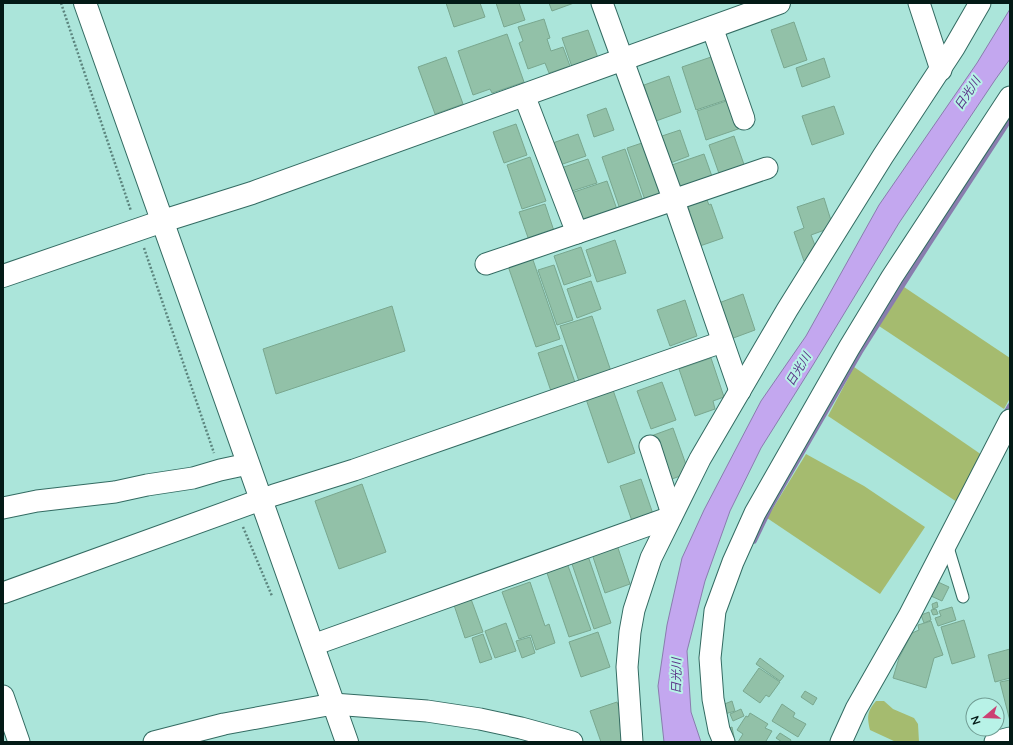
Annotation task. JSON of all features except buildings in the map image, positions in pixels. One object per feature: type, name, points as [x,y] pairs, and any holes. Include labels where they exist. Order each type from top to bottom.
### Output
[{"type":"street","points":[[85,3],[164,221],[248,464],[347,742]]},
{"type":"street","points":[[602,3],[674,201],[740,392]]},
{"type":"street","points":[[3,276],[164,221],[252,194],[779,3]]},
{"type":"street","points":[[919,3],[941,70]]},
{"type":"street","points":[[632,742],[627,667],[630,632],[634,610],[651,558],[700,459],[788,310],[875,169],[941,70],[980,3]]},
{"type":"street","points":[[712,27],[744,119]]},
{"type":"street","points":[[524,95],[578,234]]},
{"type":"street","points":[[724,742],[719,730],[713,699],[710,658],[715,611],[736,555],[755,513],[849,348],[892,277],[1010,97]]},
{"type":"street","points":[[486,264],[578,234],[767,168]]},
{"type":"street","points":[[3,593],[235,509],[369,465],[722,342]]},
{"type":"street","points":[[841,742],[856,709],[909,616],[946,542],[1002,452],[1010,420]]},
{"type":"street","points":[[650,446],[671,516]]},
{"type":"street","points":[[3,508],[37,501],[115,492],[147,485],[193,478],[248,464]]},
{"type":"street","points":[[313,645],[671,516]]},
{"type":"street","points":[[3,696],[19,742]]},
{"type":"street","points":[[154,742],[224,724],[334,704],[427,711],[480,719],[522,728],[572,742]]},
{"type":"street","points":[[995,742],[1010,738]]},
{"type":"lane","points":[[946,542],[963,597]]},
{"type":"path","points":[[61,3],[204,427],[220,470]]},
{"type":"path","points":[[235,509],[273,597]]},
{"type":"green space","points":[[904,287],[1010,358],[1010,398],[1004,409],[879,326]]},
{"type":"green space","points":[[854,367],[982,455],[957,502],[828,416]]},
{"type":"green space","points":[[806,454],[864,486],[925,527],[880,594],[767,518]]},
{"type":"green space","points":[[876,701],[884,701],[893,709],[914,718],[918,724],[919,742],[896,742],[870,730],[868,714]]},
{"type":"water","name":"日光川","points":[[1010,9],[1010,59],[899,223],[761,448],[730,511],[705,581],[687,651],[691,712],[701,742],[664,742],[658,686],[667,625],[682,558],[704,510],[761,401],[806,336],[879,205],[977,63]]},
{"type":"waterway","points":[[754,541],[771,506],[860,352],[1010,119]]},
{"type":"waterway","points":[[1004,416],[1010,406]]}]
